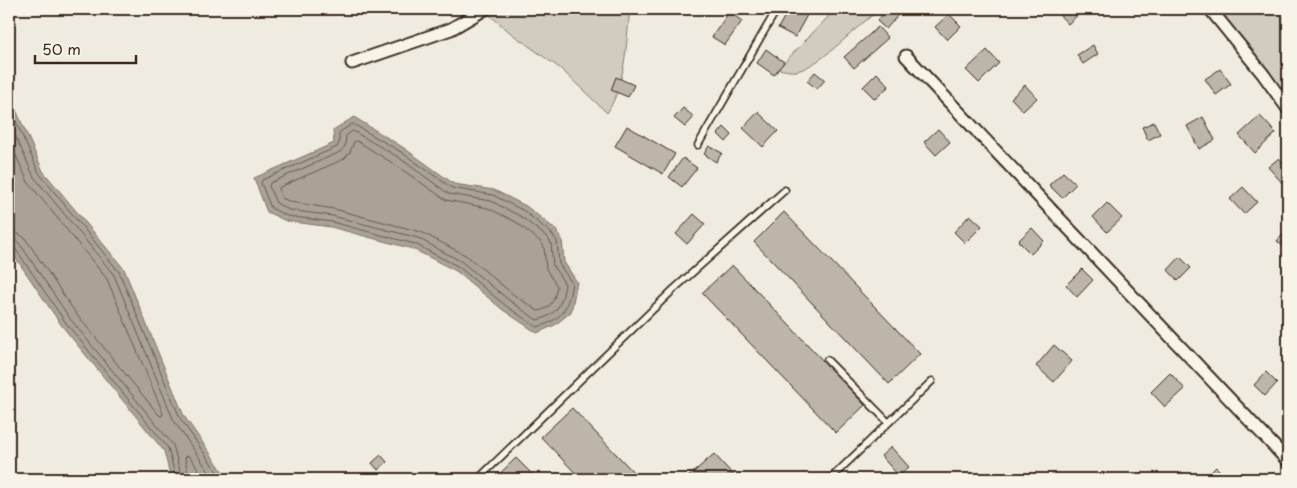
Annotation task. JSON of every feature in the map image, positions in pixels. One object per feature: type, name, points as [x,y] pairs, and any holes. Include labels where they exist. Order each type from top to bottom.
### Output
[{"type":"street","points":[[352,63],[451,29],[486,9]]},
{"type":"street","points":[[1210,9],[1263,74],[1288,109]]},
{"type":"street","points":[[906,56],[1288,461]]},
{"type":"lane","points":[[698,145],[776,9]]},
{"type":"lane","points":[[478,479],[674,289],[785,190]]},
{"type":"lane","points":[[827,360],[888,422]]},
{"type":"lane","points":[[830,479],[932,381]]},
{"type":"shaded area","points":[[485,9],[630,9],[622,76],[607,113],[561,69],[512,34],[486,12]]},
{"type":"shaded area","points":[[832,9],[881,9],[818,61],[797,71],[778,69],[828,17]]},
{"type":"shaded area","points":[[1206,9],[1288,9],[1288,113]]},
{"type":"water","points":[[9,94],[43,171],[124,269],[184,416],[228,479],[171,479],[164,451],[62,326],[9,248]]},
{"type":"water","points":[[354,117],[404,148],[454,184],[494,190],[526,206],[555,229],[562,239],[564,262],[577,282],[571,312],[555,325],[537,333],[503,310],[456,271],[413,249],[331,227],[286,221],[267,212],[254,178],[334,143],[333,130]]},
{"type":"building","points":[[358,9],[375,9],[368,17]]},
{"type":"building","points":[[789,9],[796,9],[807,15],[795,37],[778,28]]},
{"type":"building","points":[[888,9],[898,15],[886,29],[877,21]]},
{"type":"building","points":[[1054,9],[1076,9],[1080,13],[1068,24]]},
{"type":"building","points":[[729,12],[742,21],[725,45],[712,37]]},
{"type":"building","points":[[949,14],[961,26],[947,40],[935,27]]},
{"type":"building","points":[[878,27],[888,38],[854,68],[844,57]]},
{"type":"building","points":[[1093,45],[1098,54],[1083,64],[1077,55]]},
{"type":"building","points":[[766,49],[784,62],[774,75],[757,63]]},
{"type":"building","points":[[987,50],[999,63],[979,83],[966,70]]},
{"type":"building","points":[[1220,69],[1231,84],[1216,95],[1205,79]]},
{"type":"building","points":[[815,72],[825,80],[817,89],[807,81]]},
{"type":"building","points":[[877,73],[889,86],[875,99],[863,87]]},
{"type":"building","points":[[616,77],[634,85],[628,97],[611,90]]},
{"type":"building","points":[[1025,85],[1037,98],[1023,111],[1011,98]]},
{"type":"building","points":[[683,108],[694,117],[685,127],[674,118]]},
{"type":"building","points":[[758,112],[778,131],[763,147],[743,128]]},
{"type":"building","points":[[1260,116],[1276,133],[1255,153],[1239,135]]},
{"type":"building","points":[[1203,117],[1215,140],[1199,149],[1187,126]]},
{"type":"building","points":[[1154,122],[1160,134],[1148,140],[1142,127]]},
{"type":"building","points":[[627,126],[675,154],[663,174],[615,146]]},
{"type":"building","points":[[724,127],[732,135],[726,142],[718,134]]},
{"type":"building","points":[[938,129],[950,142],[936,155],[924,142]]},
{"type":"building","points":[[709,146],[722,153],[716,162],[704,154]]},
{"type":"building","points":[[683,158],[697,168],[682,187],[669,177]]},
{"type":"building","points":[[1279,158],[1288,168],[1288,183],[1285,186],[1268,167]]},
{"type":"building","points":[[1063,172],[1076,184],[1062,198],[1049,185]]},
{"type":"building","points":[[1243,187],[1257,202],[1244,214],[1230,199]]},
{"type":"building","points":[[1107,203],[1122,218],[1107,232],[1093,217]]},
{"type":"building","points":[[784,212],[920,354],[889,384],[754,242]]},
{"type":"building","points":[[694,214],[705,224],[687,244],[676,234]]},
{"type":"building","points":[[970,215],[982,226],[965,243],[954,232]]},
{"type":"building","points":[[1032,228],[1044,241],[1031,254],[1018,241]]},
{"type":"building","points":[[1288,229],[1288,251],[1277,241]]},
{"type":"building","points":[[1180,257],[1191,268],[1178,281],[1168,270]]},
{"type":"building","points":[[732,265],[865,405],[836,433],[702,293]]},
{"type":"building","points":[[1082,269],[1093,280],[1077,297],[1066,285]]},
{"type":"building","points":[[1054,345],[1072,361],[1054,382],[1036,366]]},
{"type":"building","points":[[1266,372],[1277,383],[1265,396],[1254,385]]},
{"type":"building","points":[[1170,373],[1185,389],[1165,407],[1151,392]]},
{"type":"building","points":[[572,408],[640,479],[581,479],[541,437]]},
{"type":"building","points":[[891,447],[909,467],[899,476],[881,456]]},
{"type":"building","points":[[714,454],[737,479],[687,478]]},
{"type":"building","points":[[381,455],[387,462],[378,470],[372,463]]},
{"type":"building","points":[[516,458],[537,479],[494,479]]},
{"type":"building","points":[[1216,467],[1228,479],[1205,479]]}]
